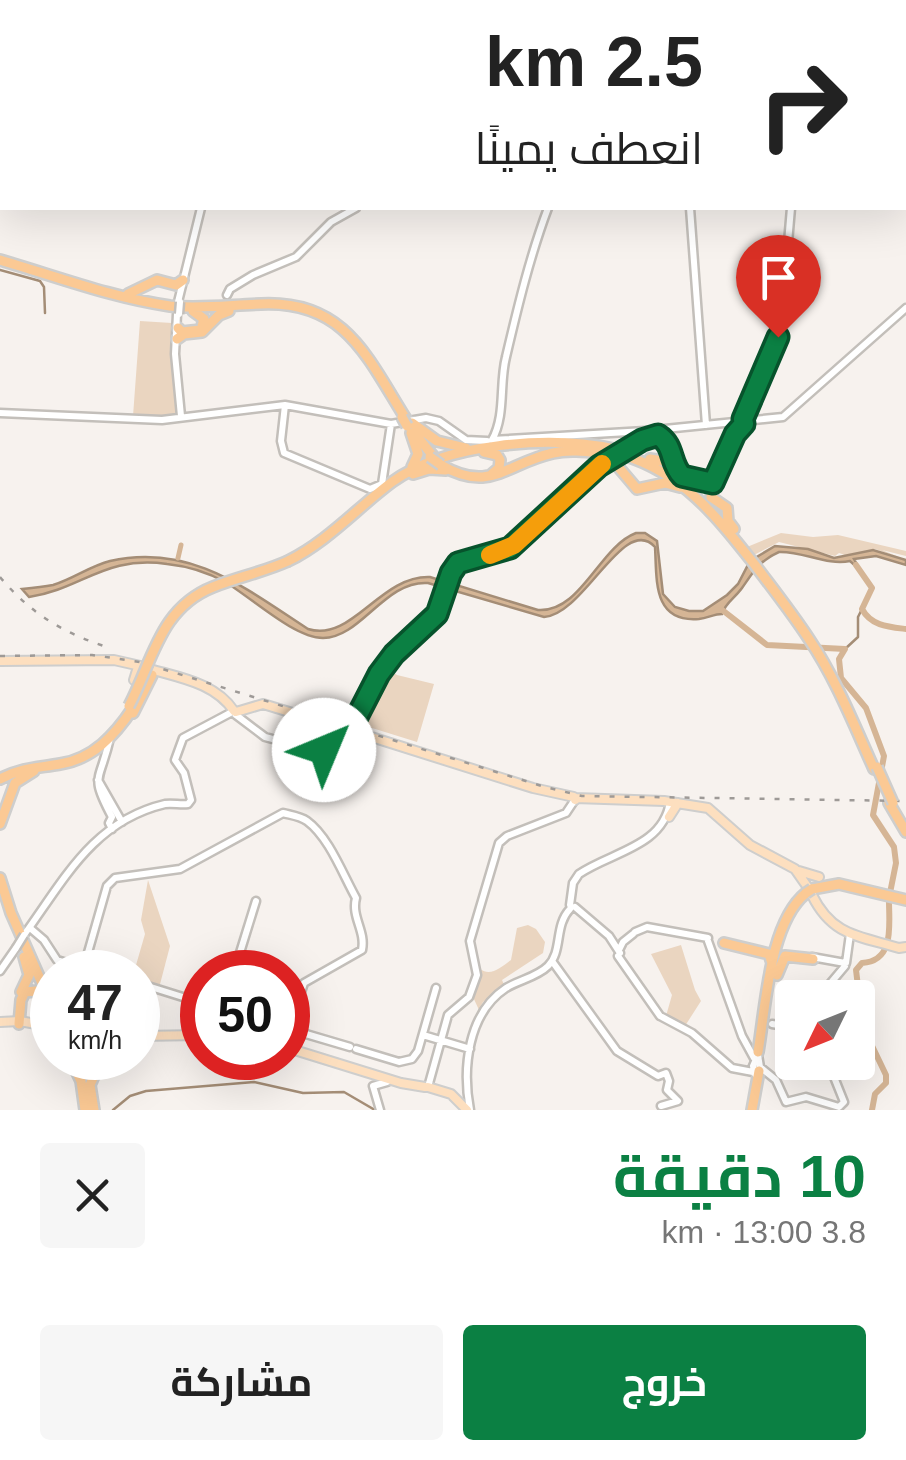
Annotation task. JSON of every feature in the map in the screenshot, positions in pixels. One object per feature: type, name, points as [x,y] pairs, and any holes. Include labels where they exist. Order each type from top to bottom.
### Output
[{"type":"highway","points":[[0,262],[156,304],[284,308],[306,312],[330,323],[355,346],[432,456],[452,471]]},
{"type":"highway","points":[[0,262],[141,304],[202,315],[202,328],[179,333]]},
{"type":"highway","points":[[117,294],[130,294],[157,280],[180,290]]},
{"type":"highway","points":[[156,304],[150,297],[152,285],[159,282],[180,290]]},
{"type":"highway","points":[[220,307],[227,295]]},
{"type":"highway","points":[[227,295],[233,308]]},
{"type":"highway","points":[[193,312],[286,304],[327,317],[357,343],[408,422],[417,458],[405,475]]},
{"type":"highway","points":[[179,333],[202,332],[219,315],[233,308]]},
{"type":"highway","points":[[408,422],[444,444],[490,442],[562,447],[659,462],[666,458],[667,446],[646,435]]},
{"type":"highway","points":[[442,464],[470,473],[495,472],[500,466],[499,458],[490,442]]},
{"type":"highway","points":[[3,813],[15,783],[27,773],[72,758],[106,739],[131,707],[162,632],[178,608],[215,586],[289,563],[405,475],[438,457],[490,442]]},
{"type":"highway","points":[[405,475],[429,469],[486,478],[556,452],[617,456],[649,464],[679,482],[708,507],[744,548]]},
{"type":"highway","points":[[617,456],[637,489],[665,483],[682,488]]},
{"type":"highway","points":[[617,456],[682,488],[729,532]]},
{"type":"highway","points":[[617,456],[668,471],[690,487],[775,588],[821,655],[906,830]]},
{"type":"highway","points":[[712,481],[711,496],[728,509],[728,521],[744,548]]},
{"type":"highway","points":[[0,779],[72,762],[106,739],[136,711],[148,671]]},
{"type":"highway","points":[[0,779],[24,768],[72,762]]},
{"type":"highway","points":[[0,779],[22,766],[49,766]]},
{"type":"highway","points":[[0,779],[6,798],[0,824]]},
{"type":"highway","points":[[0,801],[3,813]]},
{"type":"highway","points":[[0,878],[30,963]]},
{"type":"highway","points":[[811,887],[851,886],[906,902]]},
{"type":"highway","points":[[811,887],[842,888],[906,902]]},
{"type":"highway","points":[[727,943],[773,949],[793,910],[811,887]]},
{"type":"highway","points":[[0,890],[30,966]]},
{"type":"highway","points":[[0,900],[30,971]]},
{"type":"highway","points":[[782,931],[786,950],[813,959]]},
{"type":"highway","points":[[749,1110],[782,931]]},
{"type":"highway","points":[[727,943],[771,955],[772,980]]},
{"type":"highway","points":[[19,1020],[20,994],[28,977],[24,957]]},
{"type":"highway","points":[[772,980],[784,957],[813,959]]},
{"type":"highway","points":[[19,1020],[23,994],[30,991]]},
{"type":"highway","points":[[81,1080],[90,1110]]},
{"type":"highway","points":[[82,1080],[90,1110]]},
{"type":"highway","points":[[90,1110],[92,1080]]},
{"type":"main road","points":[[182,417],[176,354],[180,290],[200,210]]},
{"type":"main road","points":[[227,295],[230,288],[253,274],[296,258],[332,222],[353,210]]},
{"type":"main road","points":[[490,442],[526,268],[547,210]]},
{"type":"main road","points":[[690,210],[706,425]]},
{"type":"main road","points":[[674,427],[663,435],[682,476],[712,481],[767,367],[782,316],[790,210]]},
{"type":"main road","points":[[581,434],[646,435],[674,427],[776,419],[789,412],[906,309]]},
{"type":"main road","points":[[285,405],[281,441],[284,453],[370,490],[382,484],[391,424]]},
{"type":"main road","points":[[0,412],[153,419],[285,405],[391,424],[436,422],[463,441],[626,432],[646,435],[671,447]]},
{"type":"main road","points":[[0,412],[182,417]]},
{"type":"main road","points":[[729,423],[737,425],[735,434]]},
{"type":"main road","points":[[617,456],[631,438],[626,432]]},
{"type":"main road","points":[[344,741],[391,658],[437,614],[458,563],[514,545],[646,435]]},
{"type":"main road","points":[[617,456],[646,435]]},
{"type":"main road","points":[[0,661],[98,660],[212,689],[257,732],[283,742],[325,752],[344,741],[361,738]]},
{"type":"main road","points":[[134,680],[148,671]]},
{"type":"main road","points":[[1,968],[80,855],[122,822],[168,804],[188,804],[186,778],[175,760],[183,738],[233,712],[263,704],[361,738],[574,800],[671,802],[711,810],[750,845],[795,869],[811,887],[826,919],[851,934],[906,947]]},
{"type":"main road","points":[[233,712],[263,705],[361,738]]},
{"type":"main road","points":[[106,739],[97,792],[112,818],[112,829]]},
{"type":"main road","points":[[98,780],[122,822]]},
{"type":"main road","points":[[310,1036],[408,1061],[435,1038],[447,1012],[467,997],[473,981],[476,968],[468,940],[499,840],[505,834],[566,810],[574,800]]},
{"type":"main road","points":[[465,1110],[466,1063],[484,1006],[553,960],[560,921],[572,907],[574,885],[580,875],[649,838],[669,815],[671,802]]},
{"type":"main road","points":[[89,950],[108,886],[117,877],[180,869],[283,813],[308,822],[356,898],[354,910],[363,947],[310,979]]},
{"type":"main road","points":[[243,950],[257,902]]},
{"type":"main road","points":[[572,907],[604,933],[662,1015],[692,1033],[732,1068],[757,1066]]},
{"type":"main road","points":[[619,954],[622,942],[647,927],[846,965]]},
{"type":"main road","points":[[27,932],[44,940],[50,950]]},
{"type":"main road","points":[[834,980],[846,965],[851,934]]},
{"type":"main road","points":[[709,940],[744,1040],[757,1066],[775,1079]]},
{"type":"main road","points":[[553,960],[618,1052],[658,1076],[666,1073],[666,1090],[678,1101],[660,1106],[666,1110]]},
{"type":"main road","points":[[426,1088],[435,1038],[436,988]]},
{"type":"main road","points":[[0,1023],[30,1020]]},
{"type":"main road","points":[[435,1038],[470,1049]]},
{"type":"main road","points":[[310,1056],[403,1085],[426,1088]]},
{"type":"main road","points":[[310,1056],[451,1094],[465,1110]]},
{"type":"main road","points":[[380,1110],[374,1085],[388,1080]]},
{"type":"main road","points":[[776,1080],[786,1102],[806,1097],[840,1107],[843,1100],[835,1080]]},
{"type":"shaded area","points":[[140,321],[172,323],[178,415],[133,416]]},
{"type":"shaded area","points":[[636,533],[645,533],[657,541],[663,594],[675,607],[689,611],[703,611],[727,595],[750,561],[775,546],[808,549],[834,558],[873,550],[906,560],[906,565],[876,556],[854,559],[860,570],[850,561],[833,562],[779,552],[758,567],[722,614],[684,618],[665,606],[657,585],[655,547],[643,540],[630,543],[617,553],[574,600],[559,612],[544,617],[428,583],[399,590],[349,629],[323,638],[286,624],[218,578],[174,565],[127,564],[29,597],[22,589],[53,585],[110,561],[166,558],[215,573],[308,629],[324,631],[353,618],[396,586],[430,577],[538,610],[553,608],[578,591],[611,551]]},
{"type":"shaded area","points":[[781,533],[838,535],[906,551],[906,556],[882,550],[906,560],[875,549],[835,556],[779,542],[754,555],[747,547]]},
{"type":"shaded area","points":[[388,669],[434,684],[417,742],[356,723]]},
{"type":"shaded area","points":[[148,880],[170,946],[160,984],[160,950],[140,950],[145,934],[141,920]]},
{"type":"shaded area","points":[[528,925],[545,942],[543,953],[502,980],[505,987],[483,1002],[479,1010],[473,997],[480,969],[492,972],[511,960],[517,928]]},
{"type":"shaded area","points":[[681,945],[701,1001],[685,1026],[666,1016],[672,995],[651,954]]},
{"type":"waterway","points":[[0,270],[40,281],[44,287],[45,313]]},
{"type":"waterway","points":[[178,558],[181,545]]},
{"type":"waterway","points":[[856,565],[872,588],[862,609],[866,615],[881,625],[906,629]]},
{"type":"waterway","points":[[721,609],[767,645],[845,649],[839,659],[841,678],[866,708],[884,756],[873,815],[894,847],[896,863],[890,893]]},
{"type":"waterway","points":[[845,649],[858,637],[862,609]]},
{"type":"waterway","points":[[872,1110],[875,1094],[886,1083],[886,1075],[863,1027],[856,970],[885,949],[889,901]]},
{"type":"waterway","points":[[113,1110],[130,1096],[146,1091],[254,1082],[303,1093],[344,1092],[375,1110]]},
{"type":"railway","points":[[0,577],[48,620],[107,647]]},
{"type":"railway","points":[[0,656],[92,655],[140,662],[582,796],[906,801]]},
{"type":"slow traffic","points":[[490,555],[514,545],[602,464]]},
{"type":"route","points":[[324,750],[343,744],[379,674],[394,654],[437,614],[458,563],[510,548],[599,466],[642,440],[658,435],[671,447],[674,464],[682,476],[713,483],[735,434],[744,424],[778,337]]}]
